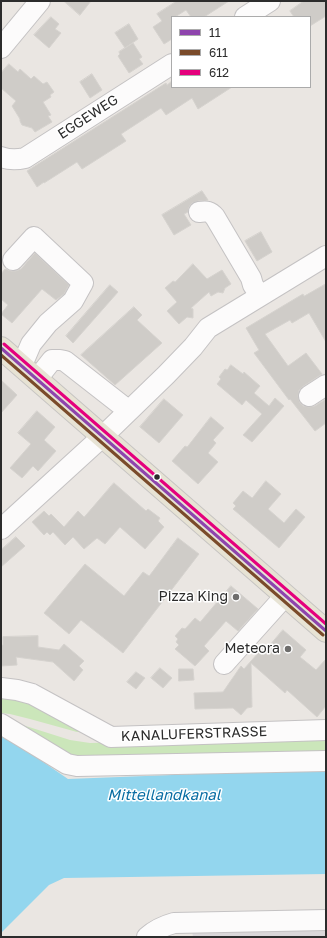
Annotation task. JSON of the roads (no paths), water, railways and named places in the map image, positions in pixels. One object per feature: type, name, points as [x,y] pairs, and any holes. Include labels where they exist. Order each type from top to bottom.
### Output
[{"type":"main road","points":[[1,348],[326,631]]},
{"type":"street","points":[[1,48],[40,1]]},
{"type":"street","points":[[247,16],[270,1]]},
{"type":"street","name":"EGGEWEG","points":[[1,157],[14,160],[25,158],[171,65]]},
{"type":"street","points":[[199,212],[208,211],[215,217],[260,296]]},
{"type":"street","points":[[13,260],[34,237],[83,283],[73,301],[48,323],[31,344],[29,372]]},
{"type":"street","points":[[1,529],[129,411],[193,348],[208,328],[326,256]]},
{"type":"street","points":[[29,372],[52,360],[65,361],[129,411]]},
{"type":"street","points":[[309,396],[326,385]]},
{"type":"street","points":[[224,664],[285,596]]},
{"type":"street","name":"KANALUFERSTRASSE","points":[[1,688],[32,694],[111,737],[326,730]]},
{"type":"street","points":[[1,724],[67,764],[77,766],[326,760]]},
{"type":"street","points":[[147,937],[163,926],[174,923],[326,920]]},
{"type":"water","name":"Mittellandkanal","points":[[1,733],[68,779],[326,769],[326,874],[64,878],[49,885],[1,933]]},
{"type":"place","name":"Pizza King","points":[[236,597]]},
{"type":"place","name":"Meteora","points":[[288,649]]}]
